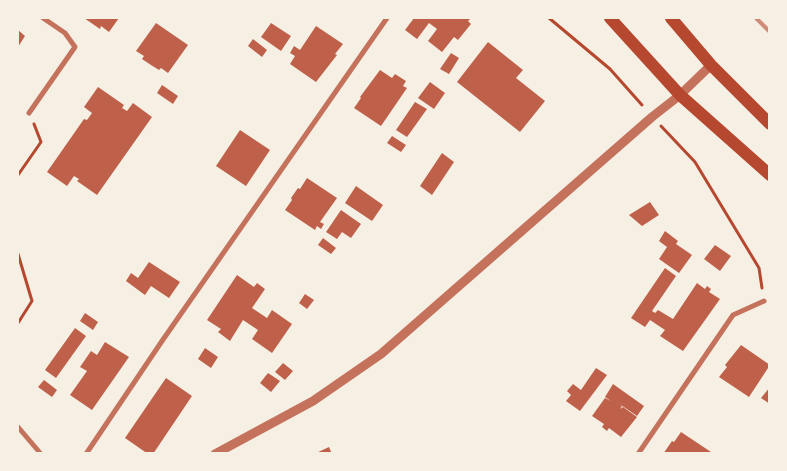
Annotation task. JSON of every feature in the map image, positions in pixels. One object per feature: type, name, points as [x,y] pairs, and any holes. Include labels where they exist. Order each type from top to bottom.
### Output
[{"type":"main road","points":[[610,18],[680,94],[770,175]]},
{"type":"main road","points":[[671,18],[711,65],[770,124]]},
{"type":"street","points":[[29,113],[75,48],[65,33],[42,18]]},
{"type":"street","points":[[86,454],[162,341],[387,18]]},
{"type":"street","points":[[215,454],[313,401],[381,354],[711,65]]},
{"type":"street","points":[[638,454],[733,315],[764,302]]},
{"type":"street","points":[[18,427],[41,454]]},
{"type":"path","points":[[550,18],[610,69],[695,162],[759,268],[764,302]]},
{"type":"path","points":[[18,174],[41,142],[29,113]]},
{"type":"path","points":[[18,254],[32,301],[18,323]]},
{"type":"building","points":[[84,18],[119,18],[109,32],[101,26],[100,29]]},
{"type":"building","points":[[414,18],[471,18],[468,21],[471,24],[458,40],[454,37],[442,52],[428,41],[437,29],[429,23],[417,39],[405,30]]},
{"type":"building","points":[[156,23],[188,45],[168,73],[161,68],[159,70],[142,59],[144,56],[136,51]]},
{"type":"building","points":[[271,23],[291,36],[281,51],[261,37]]},
{"type":"building","points":[[316,26],[343,44],[316,82],[290,64],[295,56],[290,53],[294,46],[300,50]]},
{"type":"building","points":[[18,30],[25,36],[18,47]]},
{"type":"building","points":[[253,39],[267,50],[262,57],[248,46]]},
{"type":"building","points":[[488,42],[523,70],[516,78],[545,101],[520,132],[457,82]]},
{"type":"building","points":[[451,53],[459,58],[449,74],[440,69]]},
{"type":"building","points":[[380,70],[392,78],[395,74],[406,81],[403,86],[407,88],[381,126],[354,108]]},
{"type":"building","points":[[430,82],[445,93],[434,109],[418,98]]},
{"type":"building","points":[[162,85],[178,96],[173,104],[157,93]]},
{"type":"building","points":[[98,87],[124,105],[122,108],[127,111],[133,103],[152,117],[97,195],[77,181],[79,179],[74,176],[67,186],[47,172],[84,119],[87,120],[92,113],[84,107]]},
{"type":"building","points":[[415,102],[427,109],[407,137],[396,130]]},
{"type":"building","points":[[240,130],[270,150],[246,186],[216,166]]},
{"type":"building","points":[[392,136],[406,145],[401,152],[387,143]]},
{"type":"building","points":[[442,153],[454,162],[432,195],[420,186]]},
{"type":"building","points":[[307,178],[337,198],[320,222],[324,224],[321,229],[317,226],[315,230],[285,210],[292,200],[291,198]]},
{"type":"building","points":[[356,186],[383,205],[372,221],[345,203]]},
{"type":"building","points":[[650,202],[659,215],[642,226],[629,215]]},
{"type":"building","points":[[341,210],[361,224],[351,238],[342,232],[337,239],[326,232]]},
{"type":"building","points":[[665,231],[678,241],[676,244],[692,255],[679,273],[659,259],[667,247],[659,241]]},
{"type":"building","points":[[323,238],[336,248],[331,254],[318,245]]},
{"type":"building","points":[[715,245],[731,256],[720,271],[704,259]]},
{"type":"building","points":[[149,262],[180,282],[169,298],[151,286],[145,295],[126,281],[131,273],[138,278]]},
{"type":"building","points":[[665,268],[676,276],[652,311],[655,313],[658,310],[673,319],[697,283],[705,289],[707,286],[711,289],[709,292],[720,299],[683,351],[660,336],[665,330],[650,320],[645,327],[631,318]]},
{"type":"building","points":[[237,275],[254,287],[257,283],[265,289],[252,308],[267,318],[272,310],[292,324],[272,353],[252,339],[258,330],[243,320],[230,341],[218,332],[221,329],[207,320]]},
{"type":"building","points":[[305,294],[314,300],[307,309],[299,303]]},
{"type":"building","points":[[85,313],[98,322],[93,330],[80,321]]},
{"type":"building","points":[[75,328],[86,336],[56,378],[45,370]]},
{"type":"building","points":[[105,342],[129,357],[92,410],[70,395],[87,371],[80,367],[91,351],[97,355]]},
{"type":"building","points":[[741,345],[770,365],[749,397],[719,377],[727,367],[725,365]]},
{"type":"building","points":[[205,348],[218,357],[211,368],[198,359]]},
{"type":"building","points":[[283,363],[293,371],[285,380],[275,372]]},
{"type":"building","points":[[596,368],[607,375],[580,411],[566,401],[571,395],[567,391],[573,384],[581,390]]},
{"type":"building","points":[[268,373],[280,381],[271,392],[260,383]]},
{"type":"building","points":[[166,378],[192,396],[153,454],[148,454],[125,438]]},
{"type":"building","points":[[44,380],[57,390],[52,397],[38,387]]},
{"type":"building","points":[[613,384],[644,406],[637,416],[618,403],[622,406],[620,409],[623,407],[637,417],[621,437],[609,428],[607,431],[602,427],[604,424],[592,416],[605,398],[611,401],[605,397]]},
{"type":"building","points":[[770,387],[770,404],[761,398]]},
{"type":"building","points":[[681,432],[711,452],[710,454],[663,454]]},
{"type":"building","points":[[329,447],[332,454],[314,454]]},
{"type":"railway","points":[[756,18],[770,32]]}]
